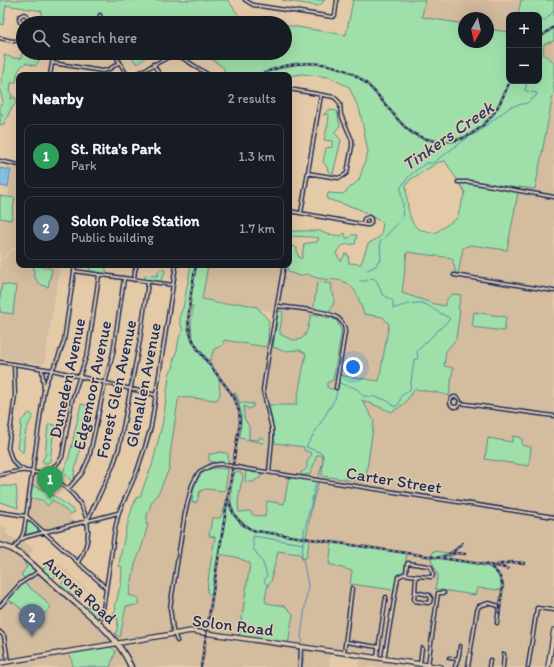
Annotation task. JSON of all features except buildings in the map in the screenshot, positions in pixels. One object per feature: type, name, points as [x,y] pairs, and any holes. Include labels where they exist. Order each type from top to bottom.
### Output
[{"type":"main road","name":"Aurora Road","points":[[0,545],[12,549],[23,556],[99,624],[118,644],[131,667]]},
{"type":"street","points":[[245,0],[253,6],[328,17],[333,17],[337,0]]},
{"type":"street","points":[[0,38],[16,41]]},
{"type":"street","points":[[50,72],[53,60]]},
{"type":"street","points":[[140,72],[161,60]]},
{"type":"street","points":[[186,60],[205,72]]},
{"type":"street","points":[[52,63],[102,71],[108,70],[120,62],[125,72]]},
{"type":"street","points":[[154,64],[158,72]]},
{"type":"street","points":[[292,90],[334,96],[340,102],[342,115],[352,140],[347,173],[338,178],[308,173]]},
{"type":"street","points":[[301,213],[321,94]]},
{"type":"street","points":[[0,161],[16,164]]},
{"type":"street","points":[[458,182],[470,182],[554,197]]},
{"type":"street","points":[[292,212],[301,213],[363,224],[369,225],[371,219],[369,217],[364,219],[363,224]]},
{"type":"street","points":[[12,549],[21,539],[24,531],[44,390],[64,341],[75,268]]},
{"type":"street","points":[[134,280],[136,268]]},
{"type":"street","name":"Glenallen Avenue","points":[[99,624],[102,616],[115,528],[119,513],[137,471],[152,421],[176,268]]},
{"type":"street","points":[[268,472],[272,429],[263,390],[284,268]]},
{"type":"street","points":[[74,271],[173,285]]},
{"type":"street","name":"Duneden Avenue","points":[[39,473],[54,467],[62,456],[72,400],[88,351],[99,275]]},
{"type":"street","points":[[454,275],[554,291]]},
{"type":"street","name":"Edgemoor Avenue","points":[[68,489],[82,474],[87,464],[113,353],[124,279]]},
{"type":"street","name":"Forest Glen Avenue","points":[[87,521],[116,458],[131,390],[148,282]]},
{"type":"street","points":[[278,306],[329,314],[340,319],[344,326],[344,332],[336,388]]},
{"type":"street","points":[[0,362],[52,370],[156,395]]},
{"type":"street","points":[[14,364],[14,394],[8,448],[12,460],[16,465],[25,471]]},
{"type":"street","points":[[42,369],[44,390]]},
{"type":"street","points":[[459,402],[458,406],[455,407],[452,406],[450,402],[451,399],[455,397],[459,400],[459,402],[554,416]]},
{"type":"street","name":"Carter Street","points":[[177,641],[174,634],[170,608],[185,513],[192,485],[196,477],[205,468],[212,465],[221,464],[554,518]]},
{"type":"street","points":[[0,475],[25,471],[39,473],[54,479],[68,489],[78,501],[87,521],[87,544],[78,562]]},
{"type":"street","points":[[0,512],[26,516],[106,589]]},
{"type":"street","points":[[21,539],[119,513]]},
{"type":"street","points":[[384,659],[398,577],[404,574],[433,576],[431,567],[408,563],[406,574]]},
{"type":"street","points":[[0,606],[21,584],[40,571]]},
{"type":"street","points":[[415,592],[429,595],[431,598],[430,602],[428,604],[415,601],[414,592],[416,576]]},
{"type":"street","points":[[344,653],[352,588]]},
{"type":"street","points":[[428,665],[438,593],[444,594]]},
{"type":"street","points":[[376,657],[386,598]]},
{"type":"street","points":[[468,667],[479,606],[489,604],[498,606],[497,623]]},
{"type":"street","points":[[528,667],[537,608],[554,610]]},
{"type":"street","points":[[548,667],[554,630]]},
{"type":"street","name":"Solon Road","points":[[0,663],[191,631],[441,667]]},
{"type":"street","points":[[0,632],[4,636],[8,661]]},
{"type":"street","points":[[345,642],[378,647]]},
{"type":"street","points":[[455,667],[460,646]]},
{"type":"street","points":[[300,667],[301,647]]},
{"type":"street","points":[[420,664],[422,648]]},
{"type":"street","points":[[503,667],[504,654]]},
{"type":"street","points":[[449,658],[458,659]]},
{"type":"street","points":[[489,667],[490,660]]},
{"type":"shaded area","points":[[425,0],[521,0],[519,12],[506,12],[506,32],[494,30],[494,12],[458,12],[458,23],[422,17]]},
{"type":"shaded area","points":[[554,41],[554,62],[543,54],[544,44]]},
{"type":"shaded area","points":[[553,94],[554,667],[359,667],[360,655],[331,651],[329,667],[110,667],[118,644],[70,651],[73,667],[0,667],[0,545],[12,549],[21,539],[34,549],[26,559],[112,636],[116,631],[120,624],[128,576],[180,397],[213,400],[220,394],[219,379],[207,364],[210,361],[214,348],[223,345],[224,340],[270,348],[283,272],[345,282],[354,290],[364,314],[383,317],[389,324],[379,382],[338,375],[404,404],[415,389],[439,393],[446,351],[456,339],[445,306],[402,293],[407,252],[452,259],[456,273],[458,274],[463,248],[471,244],[507,250],[519,187],[535,188]]},
{"type":"shaded area","points":[[13,166],[16,166],[16,249],[12,248],[0,260],[0,196],[8,197]]},
{"type":"shaded area","points":[[12,250],[16,251],[16,268],[60,269],[44,364],[0,358],[0,261]]},
{"type":"shaded area","points":[[207,268],[281,268],[274,312],[202,299]]},
{"type":"shaded area","points":[[29,499],[41,500],[46,506],[53,500],[70,514],[73,524],[45,532],[27,515]]},
{"type":"shaded area","points":[[0,526],[7,527],[6,534],[17,540],[13,545],[0,543]]},
{"type":"shaded area","points":[[58,563],[92,594],[93,602],[91,602],[90,594],[57,565]]},
{"type":"green space","points":[[0,0],[228,0],[239,16],[41,16],[42,11],[6,5],[3,25],[0,24]]},
{"type":"green space","points":[[282,0],[325,0],[319,6]]},
{"type":"green space","points":[[353,0],[425,0],[422,17],[458,23],[458,48],[494,48],[494,30],[506,32],[506,84],[542,84],[542,12],[519,12],[521,0],[554,0],[554,41],[544,44],[543,54],[554,62],[554,94],[535,189],[519,187],[507,250],[470,245],[463,248],[458,274],[456,273],[452,258],[407,252],[402,293],[445,306],[447,299],[452,294],[461,295],[458,309],[460,310],[456,339],[446,351],[444,366],[453,368],[449,396],[415,389],[404,404],[392,412],[362,400],[374,421],[365,482],[322,476],[323,455],[317,455],[310,474],[302,475],[301,472],[306,468],[307,462],[312,455],[311,453],[304,450],[304,447],[275,443],[269,405],[296,405],[306,354],[300,350],[283,351],[273,347],[278,314],[280,310],[283,312],[280,334],[293,340],[303,338],[307,331],[311,315],[332,318],[337,321],[341,330],[341,335],[333,380],[327,383],[327,387],[330,389],[336,389],[338,375],[379,381],[389,324],[383,317],[364,314],[355,292],[349,284],[339,280],[317,278],[307,274],[300,276],[288,272],[287,268],[292,268],[292,246],[297,248],[299,258],[302,258],[304,244],[317,242],[319,238],[292,236],[292,231],[320,231],[326,234],[341,236],[345,233],[346,238],[349,238],[352,235],[357,235],[355,244],[341,246],[336,254],[341,261],[345,254],[348,254],[349,263],[361,264],[368,244],[381,236],[383,223],[359,209],[327,199],[328,193],[343,194],[359,180],[368,152],[360,111],[349,87],[329,77],[302,74],[292,76],[292,72],[224,72],[224,68],[213,60],[292,60],[292,26],[346,35]],"holes":[[[445,161],[465,192],[457,218],[435,233],[419,229],[414,225],[409,214],[406,185],[411,179],[439,162]]]},
{"type":"green space","points":[[4,55],[15,58],[16,60],[40,60],[35,66],[26,63],[18,72],[16,72],[16,83],[11,83],[10,93],[12,94],[11,99],[15,97],[16,103],[11,109],[4,124],[0,125],[0,119],[3,114],[0,114],[0,105],[3,102],[0,89],[5,68]]},
{"type":"green space","points":[[134,60],[142,60],[138,64]]},
{"type":"green space","points":[[328,110],[337,111],[340,126],[334,132],[341,140],[333,174],[328,171],[323,162],[326,148],[332,147],[332,141],[324,140],[329,114],[323,115]]},
{"type":"green space","points":[[0,196],[15,198],[11,220],[0,218]]},
{"type":"green space","points":[[34,268],[52,269],[48,287],[38,282],[34,274]]},
{"type":"green space","points":[[89,268],[106,268],[107,274],[91,272]]},
{"type":"green space","points":[[190,268],[207,268],[202,299],[216,303],[239,303],[257,307],[269,321],[268,339],[266,347],[224,340],[223,345],[214,349],[210,361],[194,341],[191,324],[193,306],[189,307],[187,321],[188,330],[198,352],[219,378],[220,394],[217,400],[180,397],[178,401],[169,469],[147,515],[146,524],[148,524],[135,565],[129,595],[139,598],[138,604],[126,606],[120,637],[115,634],[117,631],[118,619],[112,617],[116,608],[114,605],[121,586],[122,567],[119,566],[121,554],[133,507],[137,497],[140,497],[152,466],[163,421],[170,372],[174,367],[173,362],[179,338],[183,330],[180,323],[180,314],[183,308]]},
{"type":"green space","points":[[160,269],[164,269],[165,272],[160,282],[144,279],[145,275],[158,275]]},
{"type":"green space","points":[[317,283],[332,284],[331,290],[334,295],[334,300],[330,311],[318,310],[314,306]]},
{"type":"green space","points":[[2,284],[16,286],[13,314],[0,312]]},
{"type":"green space","points":[[474,312],[506,317],[504,331],[472,327]]},
{"type":"green space","points":[[234,393],[239,402],[250,404],[253,403],[253,407],[248,409],[244,406],[244,418],[249,426],[249,439],[259,440],[260,437],[264,438],[263,443],[240,438],[241,414],[239,404]]},
{"type":"green space","points":[[81,404],[89,406],[74,474],[75,479],[72,482],[63,472],[69,457]]},
{"type":"green space","points":[[30,413],[33,416],[26,430],[24,450],[22,452],[17,447],[21,421]]},
{"type":"green space","points":[[48,425],[55,425],[57,429],[53,437],[50,461],[45,463],[42,461],[45,456]]},
{"type":"green space","points":[[513,436],[522,438],[522,445],[531,447],[529,466],[485,459],[488,438],[512,442]]},
{"type":"green space","points":[[219,452],[228,454],[228,463],[212,462],[209,460],[209,454]]},
{"type":"green space","points":[[214,468],[228,469],[225,491],[206,489],[200,491],[197,502],[192,503],[194,490],[201,474]]},
{"type":"green space","points":[[246,471],[261,474],[262,476],[253,482],[245,481]]},
{"type":"green space","points":[[235,472],[240,472],[243,476],[238,499],[239,512],[250,511],[253,515],[265,517],[267,501],[284,504],[289,475],[319,480],[312,505],[306,538],[310,539],[306,558],[302,559],[300,554],[278,551],[271,582],[268,584],[265,599],[266,603],[285,606],[293,614],[288,645],[239,638],[250,563],[236,557],[218,554],[211,596],[207,592],[215,537],[209,536],[212,518],[220,518],[225,508],[227,495],[231,509],[236,519],[244,527],[249,526],[236,517],[233,512],[231,489]]},
{"type":"green space","points":[[31,485],[54,496],[75,512],[70,514],[53,500],[47,506],[44,501],[40,499],[29,498]]},
{"type":"green space","points":[[0,486],[16,486],[18,508],[0,502]]},
{"type":"green space","points":[[28,522],[38,529],[37,532],[25,534]]},
{"type":"green space","points":[[332,542],[407,553],[404,572],[397,574],[394,590],[350,584],[352,571],[329,564]]},
{"type":"green space","points":[[433,551],[448,553],[451,559],[489,567],[499,577],[501,590],[477,588],[475,595],[435,589],[438,575],[431,560]]},
{"type":"green space","points":[[25,562],[35,570],[34,573],[25,578],[21,575],[27,567]]},
{"type":"green space","points":[[49,564],[59,571],[52,580],[42,571]]},
{"type":"green space","points":[[66,578],[70,583],[72,582],[76,586],[67,594],[59,587]]},
{"type":"green space","points":[[23,582],[45,600],[51,607],[40,618],[35,614],[32,618],[8,599]]},
{"type":"green space","points":[[88,605],[91,609],[94,605],[97,605],[97,608],[101,608],[98,619],[84,609]]},
{"type":"green space","points":[[111,647],[116,651],[110,667],[73,667],[70,653]]},
{"type":"water","points":[[0,168],[11,170],[8,187],[0,186]]},
{"type":"waterway","name":"Tinkers Creek","points":[[542,20],[545,20],[554,11]]},
{"type":"waterway","name":"Tinkers Creek","points":[[367,270],[376,266],[378,261],[381,260],[380,242],[402,220],[403,204],[401,187],[410,175],[426,163],[433,163],[467,138],[478,132],[510,107],[527,103],[536,96],[537,93],[525,90],[526,84]]},
{"type":"waterway","name":"Tinkers Creek","points":[[319,476],[323,461],[322,453],[306,447],[335,399],[339,383],[355,388],[363,396],[384,399],[394,407],[399,404],[401,396],[410,390],[414,360],[418,358],[417,351],[450,319],[422,303],[407,304],[393,309],[393,301],[382,294],[377,281],[373,278],[360,281]]},
{"type":"waterway","name":"Tinkers Creek","points":[[303,642],[301,637],[308,585],[302,554],[304,532],[316,483]]},
{"type":"waterway","name":"Tinkers Creek","points":[[268,586],[264,581],[267,576],[263,563],[253,548],[253,536],[303,544]]},
{"type":"waterway","name":"Tinkers Creek","points":[[302,667],[305,652]]},
{"type":"railway","points":[[542,36],[554,27]]},
{"type":"railway","points":[[267,72],[288,65],[303,63],[333,66],[347,71],[372,89],[406,128],[425,139],[441,141],[463,138],[481,127],[496,110],[509,84]]},
{"type":"railway","points":[[196,268],[189,310],[189,328],[191,335],[198,349],[234,397],[239,411],[240,421],[201,667]]},
{"type":"railway","points":[[229,501],[230,506],[238,520],[246,527],[256,531],[508,569]]},
{"type":"railway","points":[[440,557],[452,552],[462,543]]},
{"type":"railway","points":[[449,555],[456,553],[465,554]]},
{"type":"railway","points":[[497,565],[512,562],[524,563]]},
{"type":"railway","points":[[489,566],[498,574],[503,585],[499,613]]},
{"type":"place","name":"St. Rita's Park","points":[[50,499]]},
{"type":"place","name":"Solon Police Station","points":[[32,637]]}]
